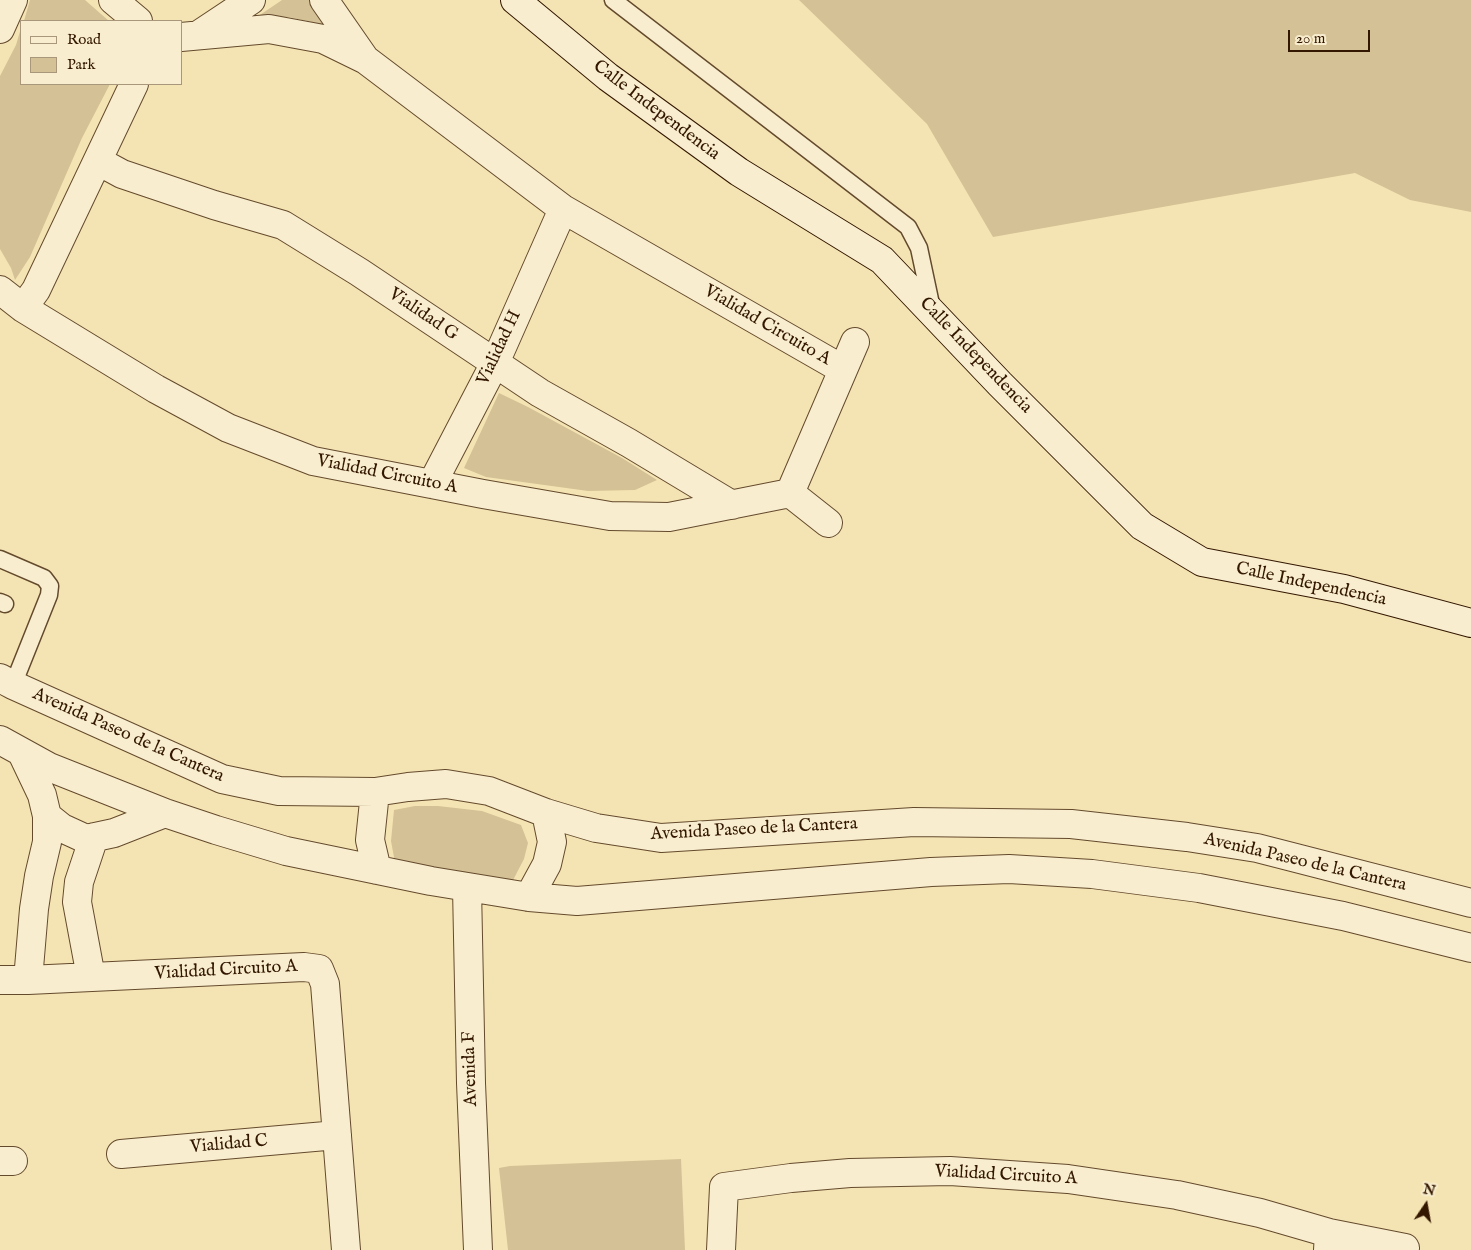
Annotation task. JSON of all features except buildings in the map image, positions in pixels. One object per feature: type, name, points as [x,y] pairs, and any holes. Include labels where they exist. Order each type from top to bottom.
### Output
[{"type":"street","points":[[0,30],[13,0]]},
{"type":"street","points":[[113,0],[137,20]]},
{"type":"street","points":[[189,36],[251,0]]},
{"type":"street","points":[[324,0],[366,60]]},
{"type":"street","name":"Calle Independencia","points":[[515,0],[608,77],[739,172],[882,260],[1000,384],[1142,526],[1202,562],[1344,589],[1471,623]]},
{"type":"street","name":"Vialidad Circuito A","points":[[0,290],[23,308],[156,389],[228,428],[313,461],[610,516],[669,517],[790,493],[842,369],[563,209],[366,60],[323,39],[269,29],[189,36]]},
{"type":"street","points":[[23,308],[36,290],[134,85]]},
{"type":"street","name":"Vialidad G","points":[[98,161],[122,174],[214,205],[283,225],[359,272],[540,393],[629,443],[732,505]]},
{"type":"street","name":"Vialidad H","points":[[432,484],[495,363],[563,209]]},
{"type":"street","points":[[842,369],[855,342]]},
{"type":"street","points":[[790,493],[828,523]]},
{"type":"street","name":"Avenida Paseo de la Cantera","points":[[6,682],[222,779],[279,791],[375,792],[408,786],[446,784],[489,791],[546,813],[596,828],[661,838],[914,822],[1071,824],[1187,837],[1257,848],[1471,902]]},
{"type":"street","points":[[11,746],[49,767],[165,813],[286,850],[467,888],[530,897],[577,901],[931,872],[1009,868],[1092,874],[1199,888],[1343,916],[1471,948]]},
{"type":"street","points":[[11,746],[42,796],[47,816],[47,842],[34,909],[28,980]]},
{"type":"street","points":[[375,792],[370,840],[377,870]]},
{"type":"street","points":[[47,816],[62,828],[86,839],[114,833],[165,813]]},
{"type":"street","points":[[530,897],[547,864],[552,842],[546,813]]},
{"type":"street","points":[[91,977],[76,902],[79,882],[94,837]]},
{"type":"street","name":"Avenida F","points":[[467,888],[471,1083],[478,1250]]},
{"type":"street","points":[[34,909],[78,907]]},
{"type":"street","name":"Vialidad Circuito A","points":[[0,980],[304,967],[318,969],[325,984],[346,1250]]},
{"type":"street","name":"Vialidad C","points":[[121,1154],[337,1135]]},
{"type":"street","name":"Vialidad Circuito A","points":[[721,1250],[724,1187],[791,1178],[850,1173],[950,1171],[1068,1178],[1177,1195],[1260,1213],[1328,1242]]},
{"type":"street","points":[[1328,1242],[1405,1248]]},
{"type":"lane","points":[[613,0],[908,227],[919,248],[932,311]]},
{"type":"lane","points":[[0,559],[44,578],[50,586],[49,595],[6,682]]},
{"type":"green space","points":[[30,0],[85,0],[108,20],[24,20]]},
{"type":"green space","points":[[282,0],[316,0],[339,34],[317,23],[288,17],[251,21]]},
{"type":"green space","points":[[799,0],[1471,0],[1471,212],[1410,200],[1355,173],[993,237],[927,124]]},
{"type":"green space","points":[[20,31],[20,85],[109,85],[82,138],[30,257],[15,280],[11,268],[0,249],[0,76],[16,45]]},
{"type":"green space","points":[[499,393],[622,458],[657,480],[635,490],[588,491],[486,477],[464,468]]},
{"type":"green space","points":[[415,806],[438,806],[482,811],[521,825],[528,843],[524,859],[511,884],[396,868],[391,841],[394,810]]},
{"type":"green space","points":[[681,1159],[685,1250],[508,1250],[499,1168]]}]
